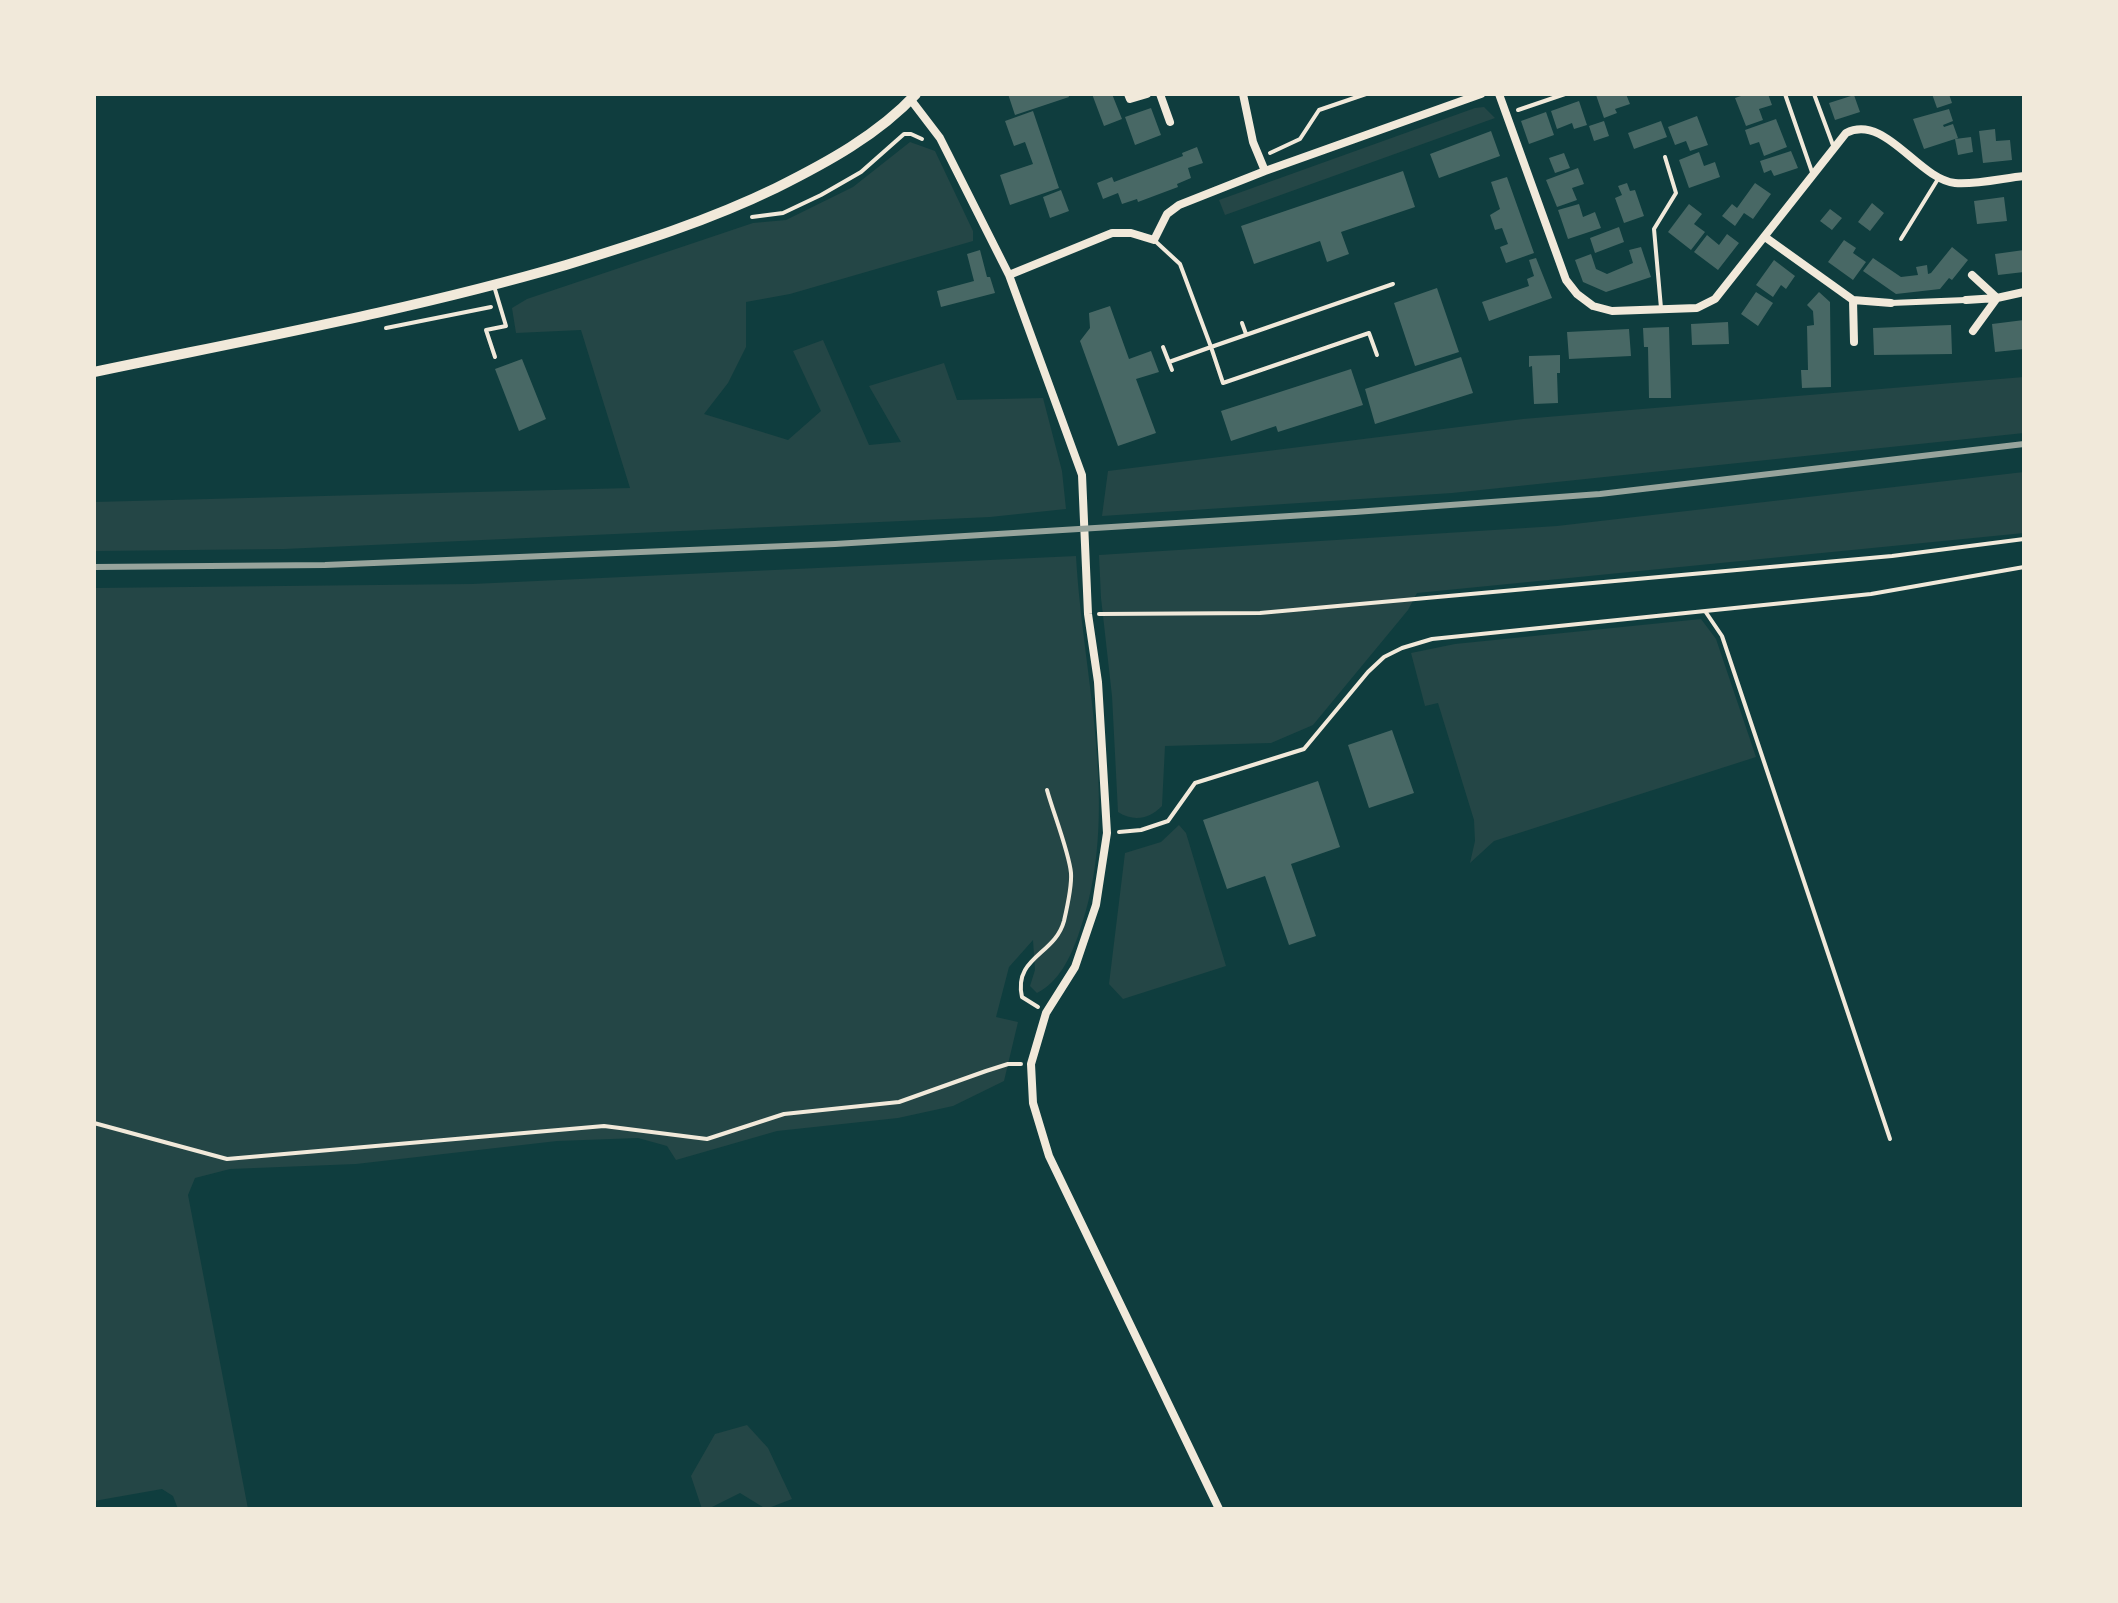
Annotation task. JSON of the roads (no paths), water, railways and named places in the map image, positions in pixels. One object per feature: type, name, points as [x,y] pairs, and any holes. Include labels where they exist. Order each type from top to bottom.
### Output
[{"type":"street","points":[[1128,94],[1130,99],[1147,94]]},
{"type":"street","points":[[1160,94],[1170,122]]},
{"type":"street","points":[[1243,94],[1265,171]]},
{"type":"street","points":[[1009,275],[1112,233],[1131,233],[1154,240],[1167,214],[1179,205],[1481,94]]},
{"type":"street","points":[[1499,94],[1566,280],[1577,294],[1593,306],[1612,311],[1697,308],[1715,299],[1846,133],[1852,130],[1874,131],[1954,183],[2024,176]]},
{"type":"street","points":[[94,372],[494,286],[658,238],[746,202],[818,167],[863,139],[913,97],[940,138],[1009,275],[1082,475],[1088,614],[1098,682],[1107,833],[1096,905],[1075,967],[1046,1013],[1031,1064],[1033,1103],[1049,1156],[1219,1509]]},
{"type":"street","points":[[1765,237],[1853,300],[1891,303],[1966,300],[2024,292]]},
{"type":"street","points":[[1972,275],[1997,298]]},
{"type":"street","points":[[1973,331],[1997,298]]},
{"type":"street","points":[[1853,300],[1854,342]]},
{"type":"lane","points":[[1785,94],[1814,175]]},
{"type":"lane","points":[[1814,94],[1834,149]]},
{"type":"lane","points":[[1661,310],[1654,229],[1676,193],[1665,157]]},
{"type":"lane","points":[[1901,239],[1939,176]]},
{"type":"lane","points":[[1154,240],[1180,264],[1223,383],[1369,333],[1377,355]]},
{"type":"lane","points":[[1169,362],[1393,284]]},
{"type":"lane","points":[[494,286],[506,326],[486,330],[495,357]]},
{"type":"lane","points":[[1242,323],[1246,334]]},
{"type":"lane","points":[[1163,347],[1172,370]]},
{"type":"railway","points":[[94,567],[325,565],[835,544],[1355,512],[1600,494],[2024,444]]}]
